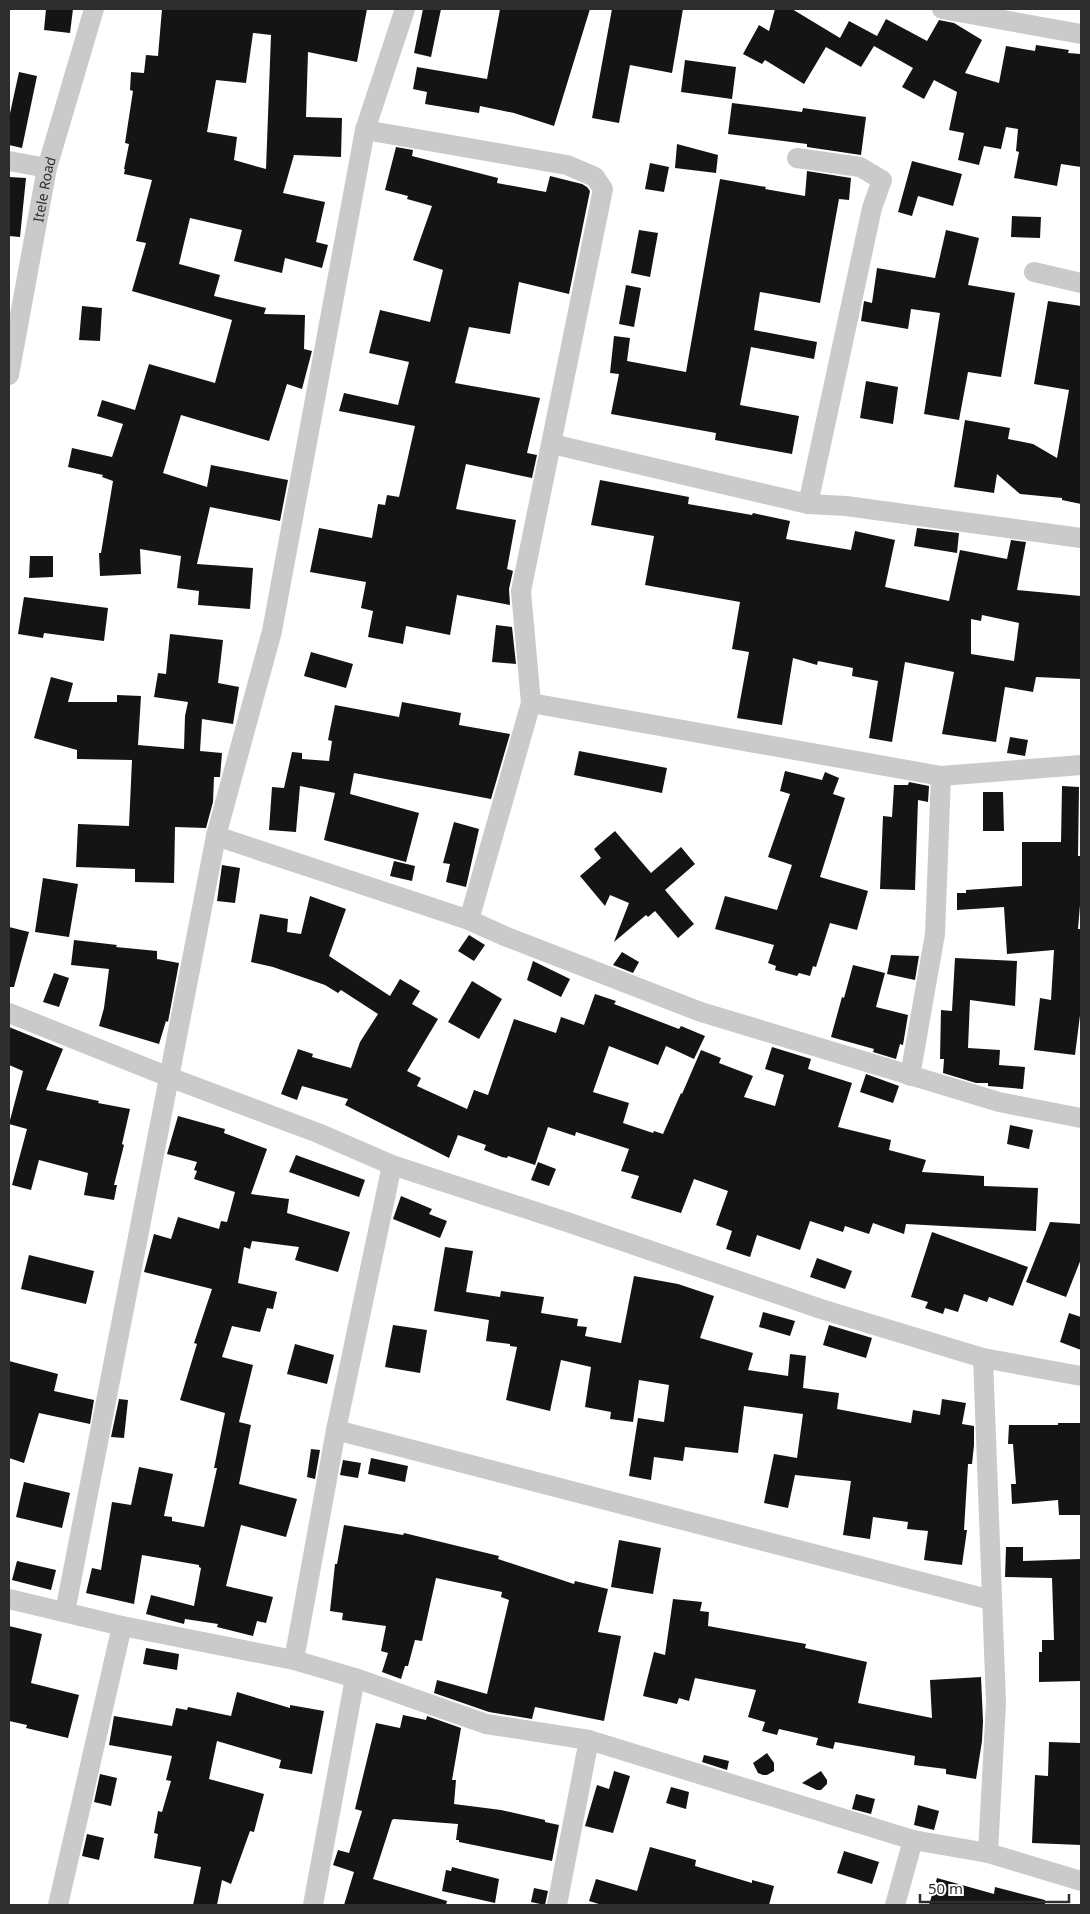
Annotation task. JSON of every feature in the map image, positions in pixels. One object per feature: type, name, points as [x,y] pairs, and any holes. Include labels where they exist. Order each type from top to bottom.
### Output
[{"type":"street","name":"Itele Road","points":[[9,375],[47,168],[94,9]]},
{"type":"street","points":[[65,1612],[216,836],[272,631],[365,130],[406,9]]},
{"type":"street","points":[[942,9],[1081,34]]},
{"type":"street","points":[[365,130],[567,166],[595,177],[603,189],[521,590],[530,703],[469,920]]},
{"type":"street","points":[[797,158],[860,167],[882,180],[872,208],[808,504]]},
{"type":"street","points":[[9,161],[47,168]]},
{"type":"street","points":[[1034,272],[1081,283]]},
{"type":"street","points":[[552,444],[808,504],[846,506],[1081,538]]},
{"type":"street","points":[[530,703],[941,776],[1081,765]]},
{"type":"street","points":[[910,1076],[934,934],[941,776]]},
{"type":"street","points":[[216,836],[469,920],[506,937],[701,1012],[999,1102],[1081,1118]]},
{"type":"street","points":[[9,1012],[169,1077],[318,1133],[392,1165],[567,1222],[821,1309],[982,1358],[1081,1376]]},
{"type":"street","points":[[294,1660],[336,1430],[392,1165]]},
{"type":"street","points":[[982,1358],[996,1703],[988,1853]]},
{"type":"street","points":[[336,1430],[991,1600]]},
{"type":"street","points":[[9,1599],[122,1626],[294,1660],[354,1678],[486,1724],[589,1740],[914,1840],[988,1853],[1081,1881]]},
{"type":"street","points":[[58,1905],[122,1626]]},
{"type":"street","points":[[313,1905],[354,1678]]},
{"type":"street","points":[[558,1905],[589,1740]]},
{"type":"street","points":[[895,1905],[914,1840]]},
{"type":"building","points":[[46,9],[73,9],[70,33],[44,30]]},
{"type":"building","points":[[162,9],[367,9],[357,62],[308,52],[306,117],[342,118],[341,157],[294,155],[283,193],[325,202],[316,242],[328,245],[322,268],[285,258],[282,273],[234,261],[242,230],[190,218],[179,264],[220,275],[214,296],[266,308],[264,314],[305,315],[304,349],[312,351],[302,389],[287,384],[269,441],[181,415],[163,473],[207,487],[211,465],[288,480],[280,521],[210,507],[197,564],[253,568],[250,609],[198,605],[199,591],[177,588],[181,556],[140,549],[141,574],[100,576],[99,553],[101,553],[113,481],[102,477],[103,475],[68,467],[72,448],[112,457],[123,424],[97,416],[102,400],[135,410],[149,364],[215,383],[232,320],[132,291],[146,243],[136,241],[152,180],[124,174],[129,144],[125,143],[133,91],[130,90],[131,72],[144,73],[146,55],[158,56]],"holes":[[[253,33],[271,35],[266,169],[234,160],[237,137],[207,132],[216,80],[246,83]]]},
{"type":"building","points":[[423,9],[441,9],[431,57],[414,53]]},
{"type":"building","points":[[500,9],[590,9],[554,126],[514,113],[480,106],[479,113],[425,104],[427,92],[413,89],[417,67],[487,79]]},
{"type":"building","points":[[612,9],[683,9],[672,73],[630,65],[619,123],[592,118]]},
{"type":"building","points":[[775,9],[792,9],[840,38],[849,21],[877,36],[886,19],[927,41],[939,20],[954,23],[982,40],[965,73],[999,83],[1006,46],[1035,51],[1036,45],[1069,50],[1068,53],[1081,54],[1081,167],[1061,164],[1057,186],[1014,178],[1019,152],[1016,151],[1018,129],[1006,127],[1001,149],[984,146],[979,165],[958,160],[964,133],[949,130],[957,92],[934,80],[924,99],[902,87],[913,68],[874,46],[861,67],[826,47],[804,84],[765,60],[762,64],[743,54],[759,25],[769,31]]},
{"type":"building","points":[[685,60],[736,67],[732,99],[681,92]]},
{"type":"building","points":[[19,72],[37,76],[22,148],[9,145],[9,118]]},
{"type":"building","points":[[732,103],[802,112],[803,108],[866,117],[861,155],[807,147],[807,144],[728,134]]},
{"type":"building","points":[[677,144],[718,155],[716,173],[675,168]]},
{"type":"building","points":[[396,147],[413,150],[412,156],[498,178],[497,183],[546,192],[550,176],[582,184],[590,191],[569,294],[519,282],[510,334],[469,327],[455,383],[540,398],[527,453],[537,455],[532,478],[466,464],[456,509],[516,520],[507,569],[513,571],[509,589],[510,605],[457,595],[450,635],[406,626],[403,644],[368,637],[373,611],[361,608],[366,582],[310,572],[319,528],[372,538],[378,504],[385,505],[387,495],[399,497],[415,426],[339,411],[344,393],[398,405],[409,362],[369,353],[380,310],[430,322],[443,270],[413,260],[432,206],[407,199],[408,196],[385,190]]},
{"type":"building","points":[[912,161],[962,174],[953,206],[918,196],[912,216],[898,212]]},
{"type":"building","points":[[650,163],[669,167],[664,192],[645,189]]},
{"type":"building","points":[[807,171],[851,178],[849,200],[839,199],[820,303],[760,292],[754,330],[817,342],[814,359],[751,347],[740,405],[799,416],[792,454],[715,440],[716,433],[611,414],[619,374],[610,373],[614,336],[630,338],[627,361],[686,372],[720,179],[805,196]]},
{"type":"building","points":[[9,177],[26,178],[20,237],[9,236]]},
{"type":"building","points":[[1012,216],[1041,217],[1040,238],[1011,237]]},
{"type":"building","points":[[639,230],[658,233],[650,277],[631,273]]},
{"type":"building","points":[[946,230],[979,238],[968,285],[1015,293],[1001,377],[968,372],[959,420],[924,414],[940,313],[911,309],[908,329],[861,321],[864,301],[872,303],[877,268],[935,278]]},
{"type":"building","points":[[626,285],[641,288],[634,327],[619,324]]},
{"type":"building","points":[[1048,301],[1081,306],[1081,504],[1062,500],[1062,498],[1020,494],[997,474],[994,493],[954,487],[965,420],[1010,428],[1008,439],[1033,444],[1057,458],[1069,390],[1034,384]]},
{"type":"building","points":[[82,306],[102,308],[100,341],[79,340]]},
{"type":"building","points":[[866,381],[898,387],[893,424],[860,418]]},
{"type":"building","points":[[600,480],[689,497],[688,504],[752,515],[753,513],[790,521],[786,539],[851,550],[855,531],[895,540],[885,587],[949,601],[960,550],[1007,559],[1011,540],[1026,542],[1017,590],[1081,596],[1081,679],[1036,677],[1033,692],[1005,687],[996,742],[942,734],[954,672],[905,662],[892,742],[869,738],[878,681],[852,676],[853,668],[818,661],[817,665],[793,658],[782,725],[737,718],[749,652],[732,649],[740,602],[645,585],[654,536],[591,525]],"holes":[[[982,615],[1019,623],[1014,661],[971,654],[971,619],[981,621]]]},
{"type":"building","points":[[917,528],[959,533],[957,553],[914,546]]},
{"type":"building","points":[[30,556],[53,556],[53,577],[29,578]]},
{"type":"building","points":[[24,597],[108,608],[104,641],[44,633],[43,638],[18,634]]},
{"type":"building","points":[[496,625],[512,627],[516,664],[492,662]]},
{"type":"building","points":[[170,634],[223,640],[218,683],[239,687],[233,724],[202,719],[200,751],[222,753],[220,777],[214,777],[213,802],[206,828],[175,827],[174,883],[135,882],[135,869],[76,867],[78,824],[129,826],[132,760],[77,759],[77,750],[34,738],[51,677],[73,683],[68,702],[117,702],[117,695],[141,696],[138,745],[184,749],[185,716],[188,702],[154,697],[158,673],[166,674]]},
{"type":"building","points":[[311,652],[353,664],[346,688],[304,676]]},
{"type":"building","points":[[402,702],[461,713],[459,725],[510,734],[491,799],[354,773],[350,794],[419,813],[406,862],[324,840],[335,793],[300,786],[296,832],[269,830],[272,787],[284,788],[292,752],[302,753],[302,759],[329,761],[332,741],[328,740],[335,705],[399,717]]},
{"type":"building","points":[[1010,737],[1028,740],[1025,756],[1007,753]]},
{"type":"building","points":[[579,751],[667,768],[662,793],[574,775]]},
{"type":"building","points":[[785,771],[822,780],[825,772],[839,778],[833,794],[845,798],[820,877],[868,891],[857,930],[830,923],[816,967],[813,966],[810,976],[799,973],[797,976],[775,970],[776,966],[768,963],[774,945],[715,929],[725,896],[777,910],[792,865],[768,857],[790,794],[780,791]]},
{"type":"building","points":[[909,782],[929,786],[928,802],[918,800],[915,890],[880,889],[883,816],[892,817],[894,785],[908,785]]},
{"type":"building","points":[[1062,786],[1079,787],[1078,856],[1081,856],[1081,893],[1078,929],[1081,929],[1081,1007],[1075,1055],[1034,1050],[1040,998],[1051,1000],[1054,950],[1007,954],[1004,907],[957,910],[957,893],[966,893],[966,890],[1022,886],[1022,842],[1061,842]]},
{"type":"building","points":[[983,792],[1003,792],[1004,831],[983,831]]},
{"type":"building","points":[[454,822],[479,829],[466,887],[446,882],[450,864],[443,863]]},
{"type":"building","points":[[615,831],[651,873],[681,847],[695,864],[665,890],[694,924],[678,938],[655,911],[648,917],[646,915],[614,942],[629,903],[610,895],[605,906],[580,876],[601,858],[594,849]]},
{"type":"building","points":[[394,861],[415,866],[412,881],[390,876]]},
{"type":"building","points":[[222,865],[240,868],[235,903],[217,901]]},
{"type":"building","points":[[43,878],[78,884],[69,937],[35,932]]},
{"type":"building","points":[[310,896],[346,909],[329,956],[390,996],[400,979],[420,991],[412,1004],[438,1019],[407,1071],[421,1078],[417,1086],[467,1109],[474,1090],[488,1095],[514,1019],[556,1033],[561,1017],[584,1025],[595,994],[616,1001],[614,1004],[679,1029],[681,1026],[705,1036],[694,1059],[666,1046],[658,1065],[609,1046],[593,1092],[629,1103],[623,1123],[653,1133],[654,1131],[663,1134],[701,1050],[721,1058],[719,1063],[753,1076],[744,1097],[775,1106],[784,1075],[765,1069],[772,1047],[811,1059],[808,1069],[852,1083],[838,1127],[891,1140],[889,1150],[926,1160],[922,1172],[984,1176],[984,1186],[1038,1188],[1036,1231],[906,1224],[904,1234],[873,1223],[869,1234],[845,1226],[843,1232],[810,1221],[800,1250],[757,1235],[750,1257],[726,1249],[732,1231],[716,1225],[728,1191],[694,1179],[681,1213],[631,1198],[639,1176],[621,1171],[629,1149],[576,1132],[575,1136],[548,1127],[535,1165],[508,1156],[507,1158],[502,1157],[484,1150],[486,1145],[458,1135],[449,1158],[345,1105],[348,1099],[302,1086],[297,1100],[281,1094],[298,1049],[313,1054],[312,1057],[351,1068],[360,1042],[378,1014],[341,990],[338,993],[325,985],[273,967],[251,962],[260,914],[288,919],[287,932],[301,934]]},
{"type":"building","points":[[9,927],[29,932],[14,987],[9,987]]},
{"type":"building","points":[[469,935],[485,945],[474,961],[458,951]]},
{"type":"building","points":[[74,940],[157,951],[157,959],[179,963],[168,1022],[166,1021],[159,1044],[99,1026],[104,1008],[109,969],[71,965]]},
{"type":"building","points":[[622,952],[639,962],[633,973],[613,965]]},
{"type":"building","points":[[891,955],[919,956],[915,980],[887,974]]},
{"type":"building","points":[[955,958],[1017,961],[1015,1006],[970,1000],[968,1048],[1000,1050],[999,1065],[1025,1067],[1023,1089],[988,1086],[988,1083],[976,1083],[943,1073],[944,1059],[940,1059],[941,1010],[952,1011]]},
{"type":"building","points":[[533,961],[570,979],[561,997],[527,980]]},
{"type":"building","points":[[853,965],[885,973],[876,1007],[908,1015],[903,1045],[900,1044],[896,1059],[873,1052],[874,1049],[831,1037]]},
{"type":"building","points":[[54,973],[69,978],[59,1007],[43,1002]]},
{"type":"building","points":[[472,981],[502,999],[479,1039],[448,1022]]},
{"type":"building","points":[[9,1027],[63,1049],[46,1090],[130,1109],[122,1144],[124,1145],[114,1185],[117,1185],[114,1200],[84,1195],[88,1173],[39,1160],[31,1190],[12,1185],[27,1129],[9,1124],[23,1071],[9,1065]]},
{"type":"building","points":[[866,1074],[899,1086],[893,1103],[860,1092]]},
{"type":"building","points":[[178,1116],[225,1129],[224,1133],[267,1149],[251,1194],[289,1199],[287,1213],[350,1232],[338,1272],[295,1260],[299,1247],[252,1241],[250,1249],[244,1247],[238,1283],[277,1292],[273,1309],[267,1308],[260,1332],[232,1326],[222,1357],[253,1365],[239,1422],[251,1425],[239,1484],[297,1499],[286,1537],[241,1525],[226,1586],[273,1597],[266,1623],[257,1621],[253,1636],[217,1627],[218,1624],[185,1619],[184,1624],[146,1614],[151,1595],[194,1606],[201,1568],[199,1565],[142,1555],[134,1604],[86,1593],[92,1568],[101,1570],[112,1502],[131,1505],[139,1467],[173,1474],[164,1516],[172,1517],[172,1521],[204,1527],[217,1468],[214,1468],[225,1413],[180,1400],[197,1344],[194,1343],[212,1289],[144,1272],[154,1234],[171,1239],[178,1217],[219,1229],[221,1221],[227,1222],[235,1192],[194,1179],[197,1171],[194,1170],[197,1162],[167,1154]]},
{"type":"building","points":[[1010,1125],[1033,1130],[1029,1149],[1007,1144]]},
{"type":"building","points":[[296,1155],[365,1180],[359,1197],[289,1172]]},
{"type":"building","points":[[538,1162],[556,1169],[549,1186],[531,1180]]},
{"type":"building","points":[[401,1196],[432,1209],[429,1214],[447,1221],[440,1238],[393,1219]]},
{"type":"building","points":[[1050,1222],[1081,1224],[1081,1259],[1066,1297],[1026,1282]]},
{"type":"building","points":[[932,1232],[1028,1267],[1013,1306],[989,1297],[987,1302],[964,1294],[958,1312],[945,1308],[943,1314],[925,1308],[928,1302],[911,1297]]},
{"type":"building","points":[[445,1247],[473,1251],[466,1292],[500,1297],[501,1291],[544,1297],[541,1313],[578,1319],[577,1326],[587,1327],[585,1336],[621,1343],[634,1276],[678,1284],[714,1296],[700,1338],[753,1353],[748,1370],[788,1376],[790,1354],[806,1356],[803,1388],[839,1393],[837,1409],[911,1423],[913,1410],[940,1415],[942,1399],[966,1403],[962,1424],[974,1426],[974,1445],[972,1464],[968,1464],[964,1530],[967,1530],[962,1565],[924,1560],[928,1531],[907,1529],[908,1522],[873,1517],[870,1539],[843,1535],[851,1481],[795,1475],[788,1508],[764,1503],[774,1454],[797,1458],[803,1414],[744,1406],[738,1453],[685,1447],[683,1461],[654,1457],[651,1480],[629,1476],[638,1418],[664,1422],[669,1385],[639,1380],[633,1422],[610,1419],[611,1412],[585,1407],[591,1367],[561,1360],[550,1411],[506,1400],[517,1347],[510,1346],[510,1344],[486,1341],[489,1320],[434,1311]]},
{"type":"building","points":[[29,1255],[94,1271],[86,1304],[21,1289]]},
{"type":"building","points":[[817,1258],[852,1271],[845,1289],[810,1277]]},
{"type":"building","points":[[763,1312],[795,1321],[790,1336],[759,1327]]},
{"type":"building","points":[[1069,1313],[1081,1317],[1081,1350],[1060,1342]]},
{"type":"building","points":[[393,1325],[427,1330],[420,1373],[385,1367]]},
{"type":"building","points":[[829,1325],[872,1338],[866,1358],[823,1345]]},
{"type":"building","points":[[295,1344],[334,1355],[327,1384],[287,1374]]},
{"type":"building","points":[[9,1361],[58,1374],[54,1391],[94,1400],[90,1424],[39,1413],[24,1463],[9,1458]]},
{"type":"building","points":[[119,1399],[128,1400],[124,1438],[111,1437]]},
{"type":"building","points":[[1058,1423],[1081,1423],[1081,1515],[1059,1515],[1058,1500],[1012,1504],[1011,1484],[1016,1484],[1013,1444],[1008,1444],[1009,1425],[1058,1425]]},
{"type":"building","points":[[311,1449],[320,1450],[315,1479],[307,1477]]},
{"type":"building","points":[[371,1458],[408,1466],[405,1482],[368,1474]]},
{"type":"building","points":[[343,1460],[361,1463],[358,1478],[340,1475]]},
{"type":"building","points":[[24,1482],[70,1493],[62,1528],[16,1517]]},
{"type":"building","points":[[344,1525],[403,1535],[404,1533],[499,1556],[498,1559],[574,1584],[575,1581],[608,1589],[598,1632],[621,1636],[604,1721],[535,1707],[532,1719],[489,1712],[434,1693],[437,1680],[487,1694],[509,1600],[501,1597],[502,1592],[436,1578],[422,1641],[415,1640],[408,1666],[405,1666],[401,1679],[382,1672],[388,1653],[381,1651],[386,1626],[342,1620],[343,1613],[330,1611],[335,1564],[337,1564]]},
{"type":"building","points":[[619,1540],[661,1548],[653,1594],[611,1587]]},
{"type":"building","points":[[1006,1547],[1023,1547],[1023,1561],[1081,1559],[1081,1681],[1039,1682],[1039,1652],[1042,1652],[1042,1640],[1054,1640],[1052,1578],[1005,1577]]},
{"type":"building","points":[[17,1561],[56,1570],[51,1590],[12,1580]]},
{"type":"building","points":[[673,1599],[702,1602],[700,1611],[709,1612],[708,1626],[806,1644],[805,1648],[867,1662],[858,1703],[932,1718],[930,1680],[981,1677],[983,1721],[976,1779],[946,1774],[946,1769],[914,1765],[915,1756],[835,1742],[833,1749],[816,1745],[818,1738],[779,1729],[777,1735],[762,1731],[765,1722],[748,1717],[756,1690],[695,1678],[689,1701],[679,1698],[677,1704],[643,1696],[654,1652],[665,1655]]},
{"type":"building","points":[[9,1626],[42,1634],[31,1683],[79,1695],[68,1738],[26,1728],[27,1725],[9,1721]]},
{"type":"building","points":[[146,1648],[179,1654],[177,1670],[143,1664]]},
{"type":"building","points":[[237,1692],[290,1708],[290,1705],[324,1711],[312,1774],[279,1768],[281,1760],[217,1741],[209,1779],[264,1794],[254,1832],[250,1831],[231,1884],[222,1880],[217,1905],[193,1905],[201,1867],[154,1858],[158,1834],[154,1833],[158,1811],[162,1812],[171,1781],[166,1780],[172,1756],[109,1745],[114,1716],[172,1726],[176,1708],[187,1710],[188,1707],[231,1716]]},
{"type":"building","points":[[403,1715],[426,1720],[427,1716],[461,1728],[452,1780],[456,1780],[454,1804],[501,1810],[559,1825],[552,1861],[459,1842],[459,1840],[456,1840],[458,1824],[394,1819],[392,1820],[373,1879],[447,1901],[446,1905],[344,1905],[354,1872],[333,1865],[338,1850],[349,1853],[362,1811],[355,1809],[376,1723],[400,1728]]},
{"type":"building","points":[[1049,1742],[1081,1743],[1081,1845],[1032,1843],[1035,1775],[1048,1776]]},
{"type":"building","points":[[767,1753],[774,1763],[774,1771],[763,1775],[758,1773],[753,1763]]},
{"type":"building","points":[[704,1755],[729,1761],[727,1770],[702,1762]]},
{"type":"building","points":[[614,1771],[630,1776],[613,1833],[585,1826],[597,1785],[609,1789]]},
{"type":"building","points":[[821,1771],[827,1780],[827,1784],[821,1790],[802,1783]]},
{"type":"building","points":[[100,1774],[117,1778],[111,1806],[94,1802]]},
{"type":"building","points":[[671,1787],[689,1792],[686,1809],[666,1803]]},
{"type":"building","points":[[856,1794],[875,1799],[871,1814],[852,1809]]},
{"type":"building","points":[[918,1805],[939,1811],[934,1830],[914,1825]]},
{"type":"building","points":[[87,1834],[104,1838],[99,1860],[82,1856]]},
{"type":"building","points":[[650,1847],[696,1860],[695,1866],[752,1883],[752,1880],[774,1886],[769,1905],[602,1905],[589,1901],[596,1879],[637,1891]]},
{"type":"building","points":[[844,1851],[879,1862],[872,1884],[837,1873]]},
{"type":"building","points":[[452,1867],[499,1879],[495,1903],[442,1891],[446,1870],[451,1871]]},
{"type":"building","points":[[937,1878],[994,1894],[995,1887],[1045,1900],[1045,1905],[929,1905]]},
{"type":"building","points":[[534,1888],[548,1891],[545,1905],[531,1902]]}]
